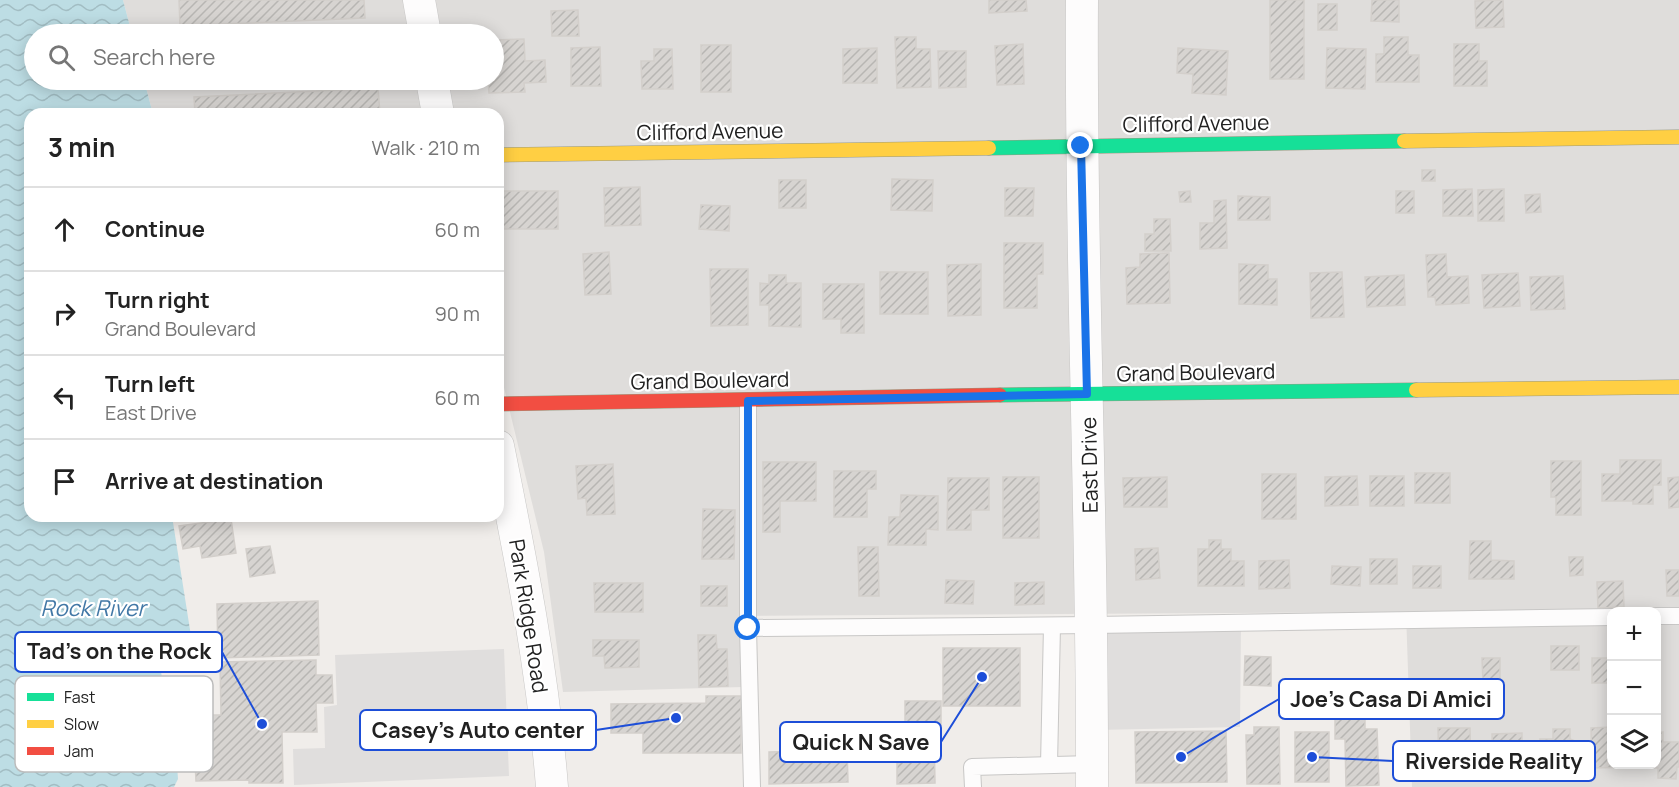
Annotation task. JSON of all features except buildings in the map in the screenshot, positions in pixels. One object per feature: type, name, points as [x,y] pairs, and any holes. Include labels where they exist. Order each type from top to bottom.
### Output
[{"type":"street","points":[[419,0],[423,24]]},
{"type":"street","name":"East Drive","points":[[1082,0],[1081,146],[1093,625],[1092,776]]},
{"type":"street","points":[[434,90],[437,108]]},
{"type":"street","name":"Clifford Avenue","points":[[504,155],[1679,137]]},
{"type":"street","name":"Grand Boulevard","points":[[504,404],[1679,387]]},
{"type":"street","name":"Park Ridge Road","points":[[504,476],[530,606],[547,729],[552,787]]},
{"type":"lane","points":[[748,401],[748,628],[752,787]]},
{"type":"lane","points":[[1661,616],[1679,616]]},
{"type":"lane","points":[[748,628],[1052,626],[1607,617]]},
{"type":"lane","points":[[1049,765],[1052,626]]},
{"type":"lane","points":[[973,787],[972,767],[1049,765],[1092,776]]},
{"type":"shaded area","points":[[123,0],[1679,0],[1679,787],[1412,787],[1406,612],[741,616],[743,687],[563,692],[544,552],[504,388],[504,108],[151,108],[147,90],[504,90],[504,24],[129,24]]},
{"type":"shaded area","points":[[1241,626],[1240,727],[1097,730],[1098,630]]},
{"type":"shaded area","points":[[504,649],[509,776],[294,785],[293,749],[325,748],[324,707],[337,705],[335,655]]},
{"type":"water","name":"Rock River","points":[[0,0],[123,0],[129,24],[24,24],[24,90],[147,90],[151,108],[24,108],[24,522],[173,522],[194,655],[161,672],[162,676],[15,676],[15,772],[178,772],[178,779],[174,787],[0,787]]},
{"type":"traffic: fast","points":[[989,148],[1404,141]]},
{"type":"traffic: fast","points":[[1000,395],[1416,390]]},
{"type":"traffic: slow","points":[[1404,141],[1679,137]]},
{"type":"traffic: slow","points":[[504,155],[989,148]]},
{"type":"traffic: slow","points":[[1416,390],[1679,387]]},
{"type":"traffic: jam","points":[[504,404],[1000,395]]},
{"type":"place","name":"Quick N Save","points":[[982,677]]},
{"type":"place","name":"Casey's Auto center","points":[[676,718]]},
{"type":"place","name":"Tad's on the Rock","points":[[262,724]]},
{"type":"place","name":"Joe's Casa Di Amici","points":[[1181,757]]},
{"type":"place","name":"Riverside Reality","points":[[1312,757]]},
{"type":"route","points":[[748,628],[748,401],[1087,394],[1081,146]]}]
